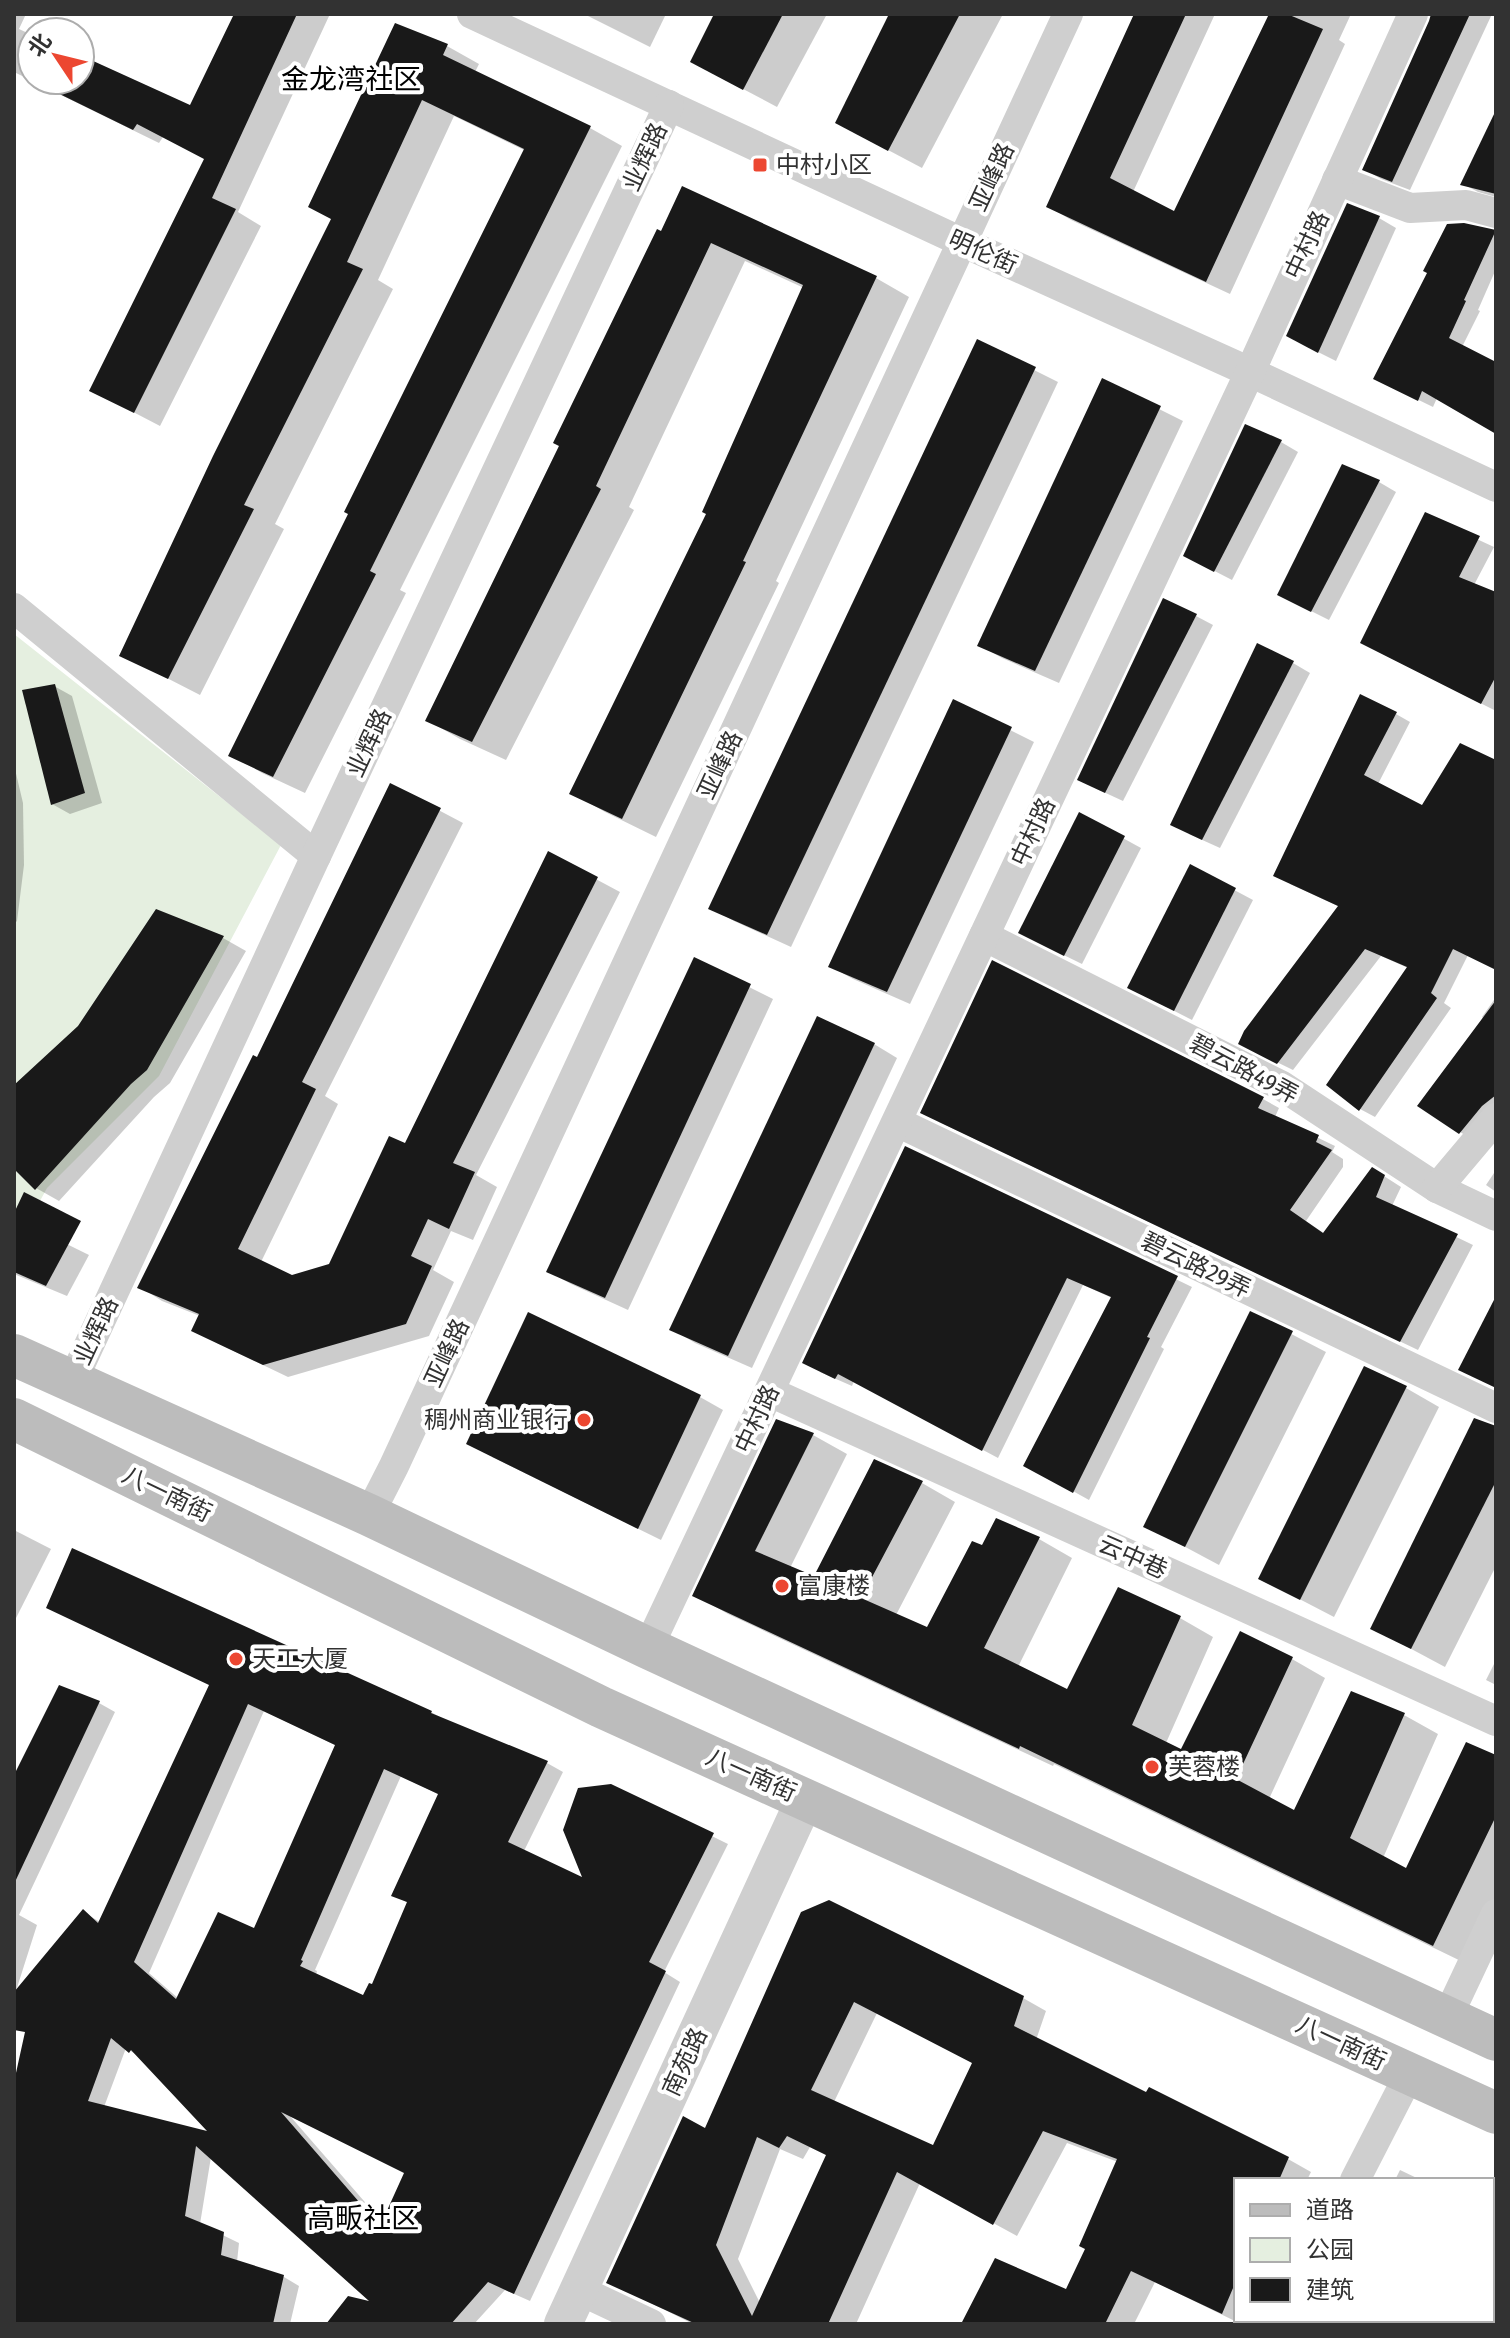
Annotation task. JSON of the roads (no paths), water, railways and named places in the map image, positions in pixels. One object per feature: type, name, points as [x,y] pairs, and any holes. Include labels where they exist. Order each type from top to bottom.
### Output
[{"type":"main road","points":[[14,1355],[369,1515],[648,1648],[1496,2040]]},
{"type":"main road","name":"八一南街","points":[[14,1419],[601,1707],[1496,2113]]},
{"type":"street","name":"明伦街","points":[[472,14],[1496,487]]},
{"type":"street","name":"亚峰路","points":[[369,1515],[1068,14]]},
{"type":"street","name":"中村路","points":[[648,1648],[1250,372],[1413,14]]},
{"type":"street","name":"业辉路","points":[[72,1382],[669,105]]},
{"type":"street","points":[[1337,180],[1410,208],[1466,205],[1496,213]]},
{"type":"street","points":[[14,608],[316,856]]},
{"type":"street","name":"碧云路49弄","points":[[984,936],[1282,1086],[1437,1188],[1496,1216]]},
{"type":"street","points":[[1437,1188],[1496,1118]]},
{"type":"street","name":"碧云路29弄","points":[[897,1122],[1496,1408]]},
{"type":"street","name":"云中巷","points":[[770,1392],[1496,1721]]},
{"type":"street","name":"南苑路","points":[[563,2324],[805,1799]]},
{"type":"street","points":[[1447,2018],[1496,1914]]},
{"type":"street","points":[[1356,2178],[1409,2075]]},
{"type":"street","points":[[579,2290],[651,2324]]},
{"type":"place","name":"中村小区","points":[[760,165]]},
{"type":"place","name":"稠州商业银行","points":[[584,1420]]},
{"type":"place","name":"富康楼","points":[[782,1586]]},
{"type":"place","name":"天工大厦","points":[[236,1659]]},
{"type":"place","name":"芙蓉楼","points":[[1152,1767]]},
{"type":"district","name":"金龙湾社区","points":[[351,79]]},
{"type":"district","name":"高畈社区","points":[[363,2218]]}]
